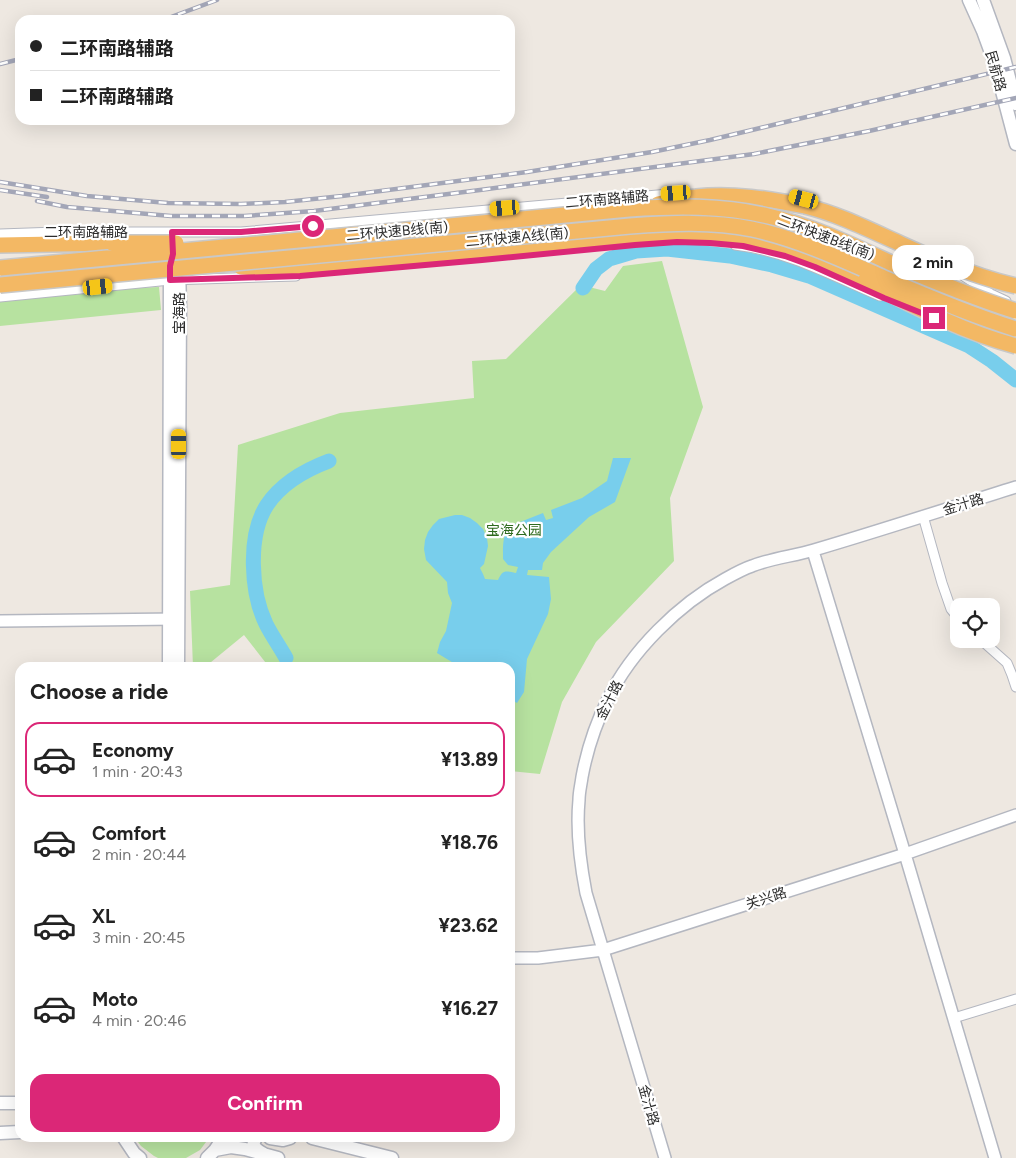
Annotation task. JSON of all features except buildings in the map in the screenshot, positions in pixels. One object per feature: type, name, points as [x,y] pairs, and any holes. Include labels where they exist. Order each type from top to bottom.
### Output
[{"type":"highway","points":[[598,214],[629,210],[698,196],[745,197],[805,206],[840,218],[963,270],[1016,286]]},
{"type":"highway","name":"二环快速B线(南)","points":[[0,268],[563,215],[663,207],[700,207],[737,210],[785,220],[832,237],[953,289],[1016,311]]},
{"type":"highway","points":[[785,220],[847,239],[966,287],[1016,300]]},
{"type":"highway","points":[[576,244],[656,226],[679,224]]},
{"type":"highway","name":"二环快速A线(南)","points":[[0,285],[630,226],[718,225],[765,232],[794,241],[825,252],[947,305],[1016,329]]},
{"type":"highway","points":[[765,232],[803,245],[844,270],[942,319],[1016,346]]},
{"type":"highway","points":[[175,270],[207,264],[271,269],[313,268],[677,235],[708,235],[740,238],[799,252],[865,281]]},
{"type":"highway","points":[[0,245],[282,242]]},
{"type":"main road","name":"民航路","points":[[969,0],[994,61],[1016,144]]},
{"type":"main road","name":"民航路","points":[[983,0],[1004,58],[1016,104]]},
{"type":"main road","name":"宝海路","points":[[169,662],[173,619],[175,270]]},
{"type":"main road","name":"宝海路","points":[[173,619],[177,662]]},
{"type":"main road","points":[[0,1103],[15,1103]]},
{"type":"main road","points":[[0,1132],[15,1132]]},
{"type":"main road","points":[[125,1142],[140,1158]]},
{"type":"main road","points":[[211,1154],[219,1142]]},
{"type":"main road","points":[[254,1142],[257,1150],[264,1154]]},
{"type":"main road","points":[[328,1142],[392,1158]]},
{"type":"main road","points":[[211,1154],[232,1147],[278,1158]]},
{"type":"street","name":"二环南路辅路","points":[[0,234],[267,230],[630,197],[714,191],[755,191],[794,196],[859,218],[933,255],[991,294],[1016,305]]},
{"type":"street","points":[[172,232],[175,270]]},
{"type":"street","points":[[0,297],[175,270],[300,276],[635,245],[677,242],[710,243],[743,246],[785,256],[934,318],[1016,341]]},
{"type":"street","name":"金汁路","points":[[665,1158],[586,893],[580,860],[578,799],[596,725],[608,697],[637,655],[656,632],[701,593],[725,579],[753,566],[813,551],[1016,487]]},
{"type":"street","points":[[923,516],[950,606]]},
{"type":"street","points":[[813,551],[995,1158]]},
{"type":"street","points":[[0,621],[173,619]]},
{"type":"street","points":[[990,648],[1007,663],[1016,687]]},
{"type":"street","name":"关兴路","points":[[515,958],[538,958],[603,950],[905,854],[1016,814]]},
{"type":"street","points":[[954,1018],[1016,999]]},
{"type":"green space","name":"宝海公园","points":[[662,261],[703,407],[670,498],[674,561],[596,642],[562,702],[540,774],[515,772],[515,662],[265,662],[244,635],[211,662],[193,662],[190,591],[230,585],[238,445],[340,413],[474,398],[472,361],[506,359],[581,285],[605,291],[623,266]]},
{"type":"green space","points":[[159,287],[161,310],[0,326],[0,301],[67,291]]},
{"type":"green space","points":[[138,1142],[206,1142],[200,1150],[186,1158],[158,1158]]},
{"type":"water","points":[[613,458],[631,458],[615,502],[589,517],[551,552],[543,563],[542,570],[528,570],[527,575],[549,577],[551,599],[548,614],[527,659],[524,692],[517,703],[515,702],[515,662],[452,662],[437,653],[446,631],[452,603],[448,593],[447,582],[426,560],[425,540],[433,525],[439,519],[455,515],[462,515],[477,523],[483,529],[488,546],[484,564],[480,568],[485,579],[498,580],[501,574],[505,572],[516,573],[518,567],[508,565],[503,559],[504,537],[510,526],[543,513],[546,520],[553,518],[551,510],[582,498],[607,481]]},
{"type":"waterway","points":[[583,288],[596,269],[609,259],[636,251],[667,249],[730,256],[772,265],[809,276],[969,346],[1016,380]]},
{"type":"waterway","points":[[286,658],[266,624],[257,597],[253,564],[256,532],[267,505],[286,484],[303,473],[329,461]]},
{"type":"railway","points":[[176,15],[217,0]]},
{"type":"railway","points":[[0,64],[15,60]]},
{"type":"railway","points":[[0,182],[87,196],[168,203],[241,204],[342,196],[527,172],[652,152],[710,140],[1016,67]]},
{"type":"railway","points":[[37,201],[67,207],[171,216],[244,216],[314,211],[754,154],[869,131],[1016,98]]},
{"type":"railway","points":[[0,190],[47,197]]},
{"type":"route","points":[[313,226],[241,232],[172,232],[173,254],[170,266],[170,280],[300,276],[635,245],[677,242],[710,243],[743,246],[785,256],[934,318]]}]
